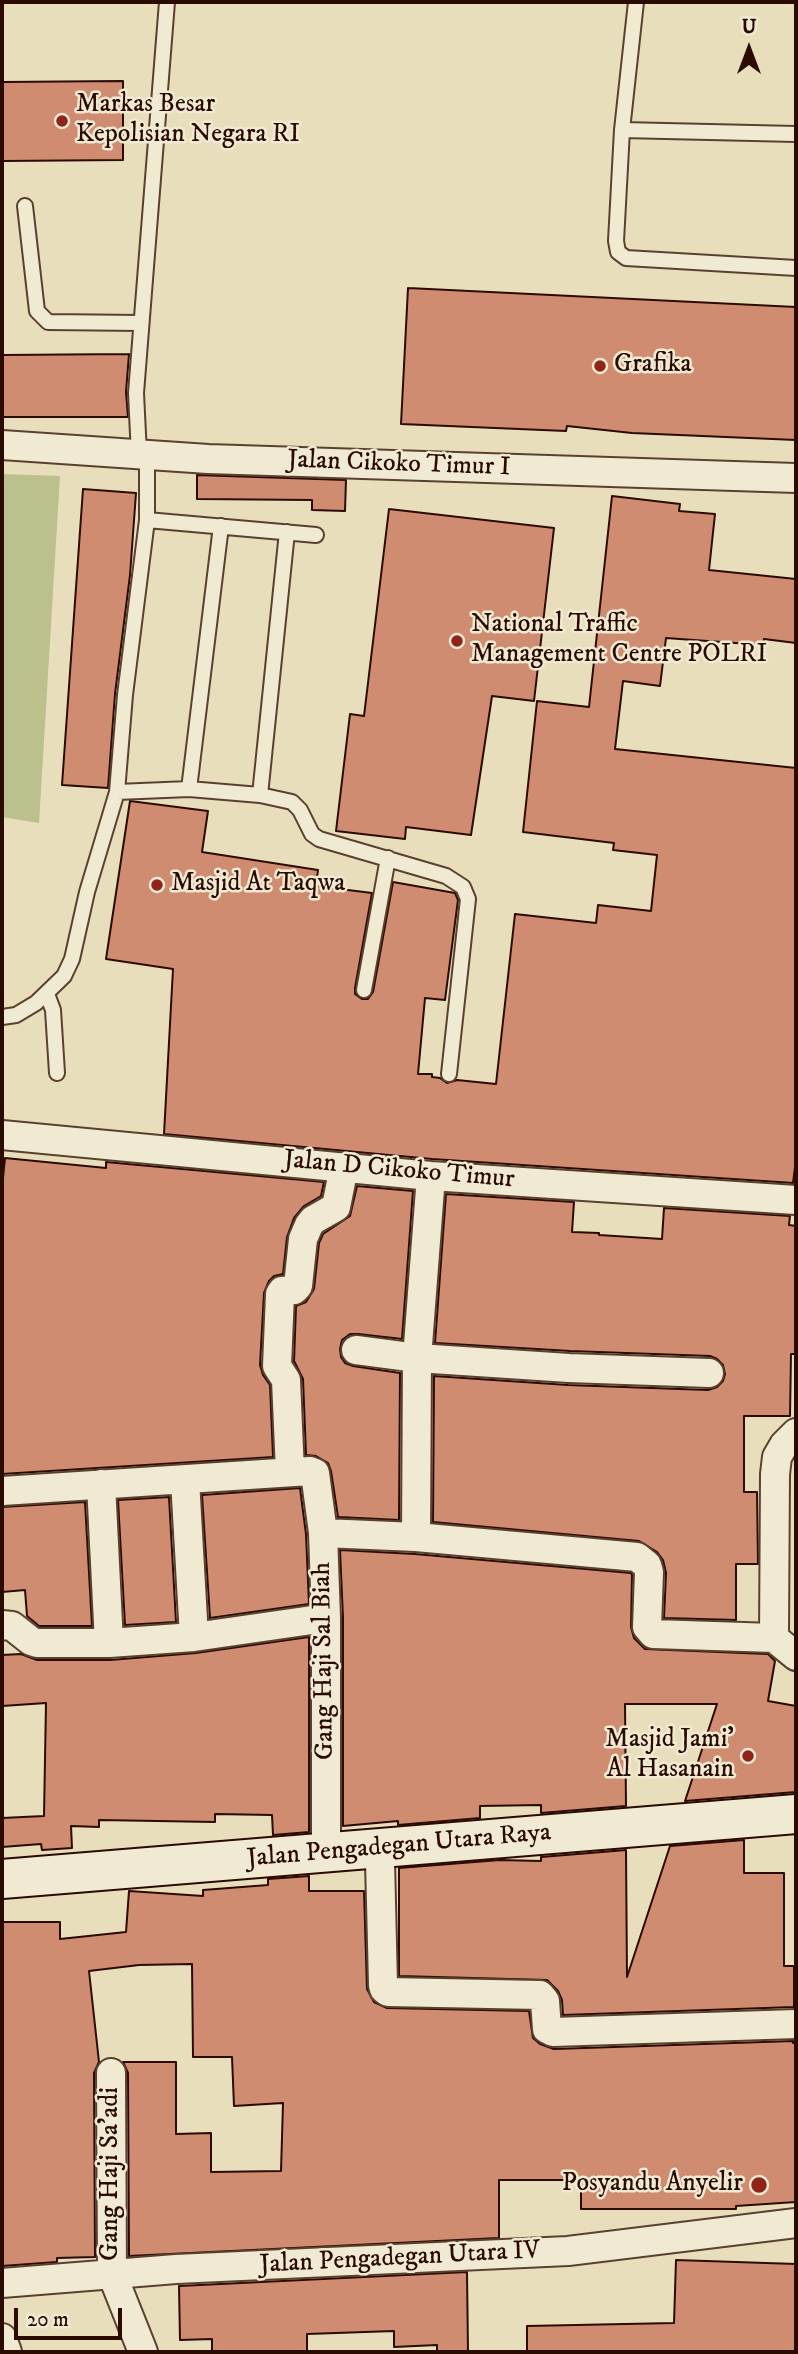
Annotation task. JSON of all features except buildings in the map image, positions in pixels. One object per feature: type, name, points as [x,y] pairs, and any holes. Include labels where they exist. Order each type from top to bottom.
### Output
[{"type":"street","name":"Jalan Cikoko Timur I","points":[[2,445],[143,455],[796,478]]},
{"type":"street","name":"Jalan D Cikoko Timur","points":[[2,1135],[431,1177],[796,1200]]},
{"type":"street","name":"Gang Haji Sal Biah","points":[[326,1853],[326,1618],[323,1533],[316,1475],[302,1471],[286,1385],[277,1366],[280,1294],[298,1286],[303,1239],[313,1220],[336,1207],[344,1167]]},
{"type":"street","points":[[416,1537],[417,1358],[431,1177]]},
{"type":"street","points":[[356,1350],[417,1358],[634,1372],[709,1373]]},
{"type":"street","points":[[774,1638],[775,1474],[777,1457],[796,1433]]},
{"type":"street","points":[[2,1491],[302,1471]]},
{"type":"street","points":[[185,1480],[194,1637]]},
{"type":"street","points":[[101,1484],[109,1643]]},
{"type":"street","points":[[323,1533],[416,1537],[637,1558],[647,1565],[649,1572],[647,1628],[653,1634],[774,1638],[796,1656]]},
{"type":"street","points":[[2,1625],[12,1626],[37,1643],[109,1643],[194,1637],[326,1618]]},
{"type":"street","name":"Jalan Pengadegan Utara Raya","points":[[2,1879],[796,1814]]},
{"type":"street","points":[[382,1848],[383,1985],[388,1992],[540,1994],[545,2001],[547,2029],[553,2032],[796,2024]]},
{"type":"street","name":"Gang Haji Sa'adi","points":[[111,2073],[112,2274]]},
{"type":"street","name":"Jalan Pengadegan Utara IV","points":[[2,2283],[190,2268],[568,2251],[796,2222]]},
{"type":"street","points":[[112,2274],[143,2352]]},
{"type":"street","points":[[2,2338],[7,2352]]},
{"type":"lane","points":[[2,1017],[16,1015],[47,994],[64,976],[72,959],[88,891],[117,792],[125,695],[147,520],[136,393],[167,2]]},
{"type":"lane","points":[[636,2],[622,130],[616,241],[618,252],[626,258],[796,268]]},
{"type":"lane","points":[[622,130],[796,134]]},
{"type":"lane","points":[[25,206],[37,311],[48,322],[141,323]]},
{"type":"lane","points":[[147,520],[316,535]]},
{"type":"lane","points":[[189,789],[221,526]]},
{"type":"lane","points":[[260,795],[287,532]]},
{"type":"lane","points":[[117,792],[189,789],[260,795],[292,802],[300,810],[312,834],[319,839],[446,876],[463,887],[468,899],[449,1074]]},
{"type":"lane","points":[[364,990],[388,858]]},
{"type":"lane","points":[[47,994],[53,1010],[57,1073]]},
{"type":"green space","points":[[2,474],[60,476],[39,823],[2,817]]},
{"type":"place","name":"Markas Besar Kepolisian Negara RI","points":[[62,121]]},
{"type":"place","name":"Grafika","points":[[600,366]]},
{"type":"place","name":"National Traffic Management Centre POLRI","points":[[457,641]]},
{"type":"place","name":"Masjid At Taqwa","points":[[157,885]]},
{"type":"place","name":"Masjid Jami' Al Hasanain","points":[[748,1756]]},
{"type":"place","name":"Posyandu Anyelir","points":[[759,2185]]}]
